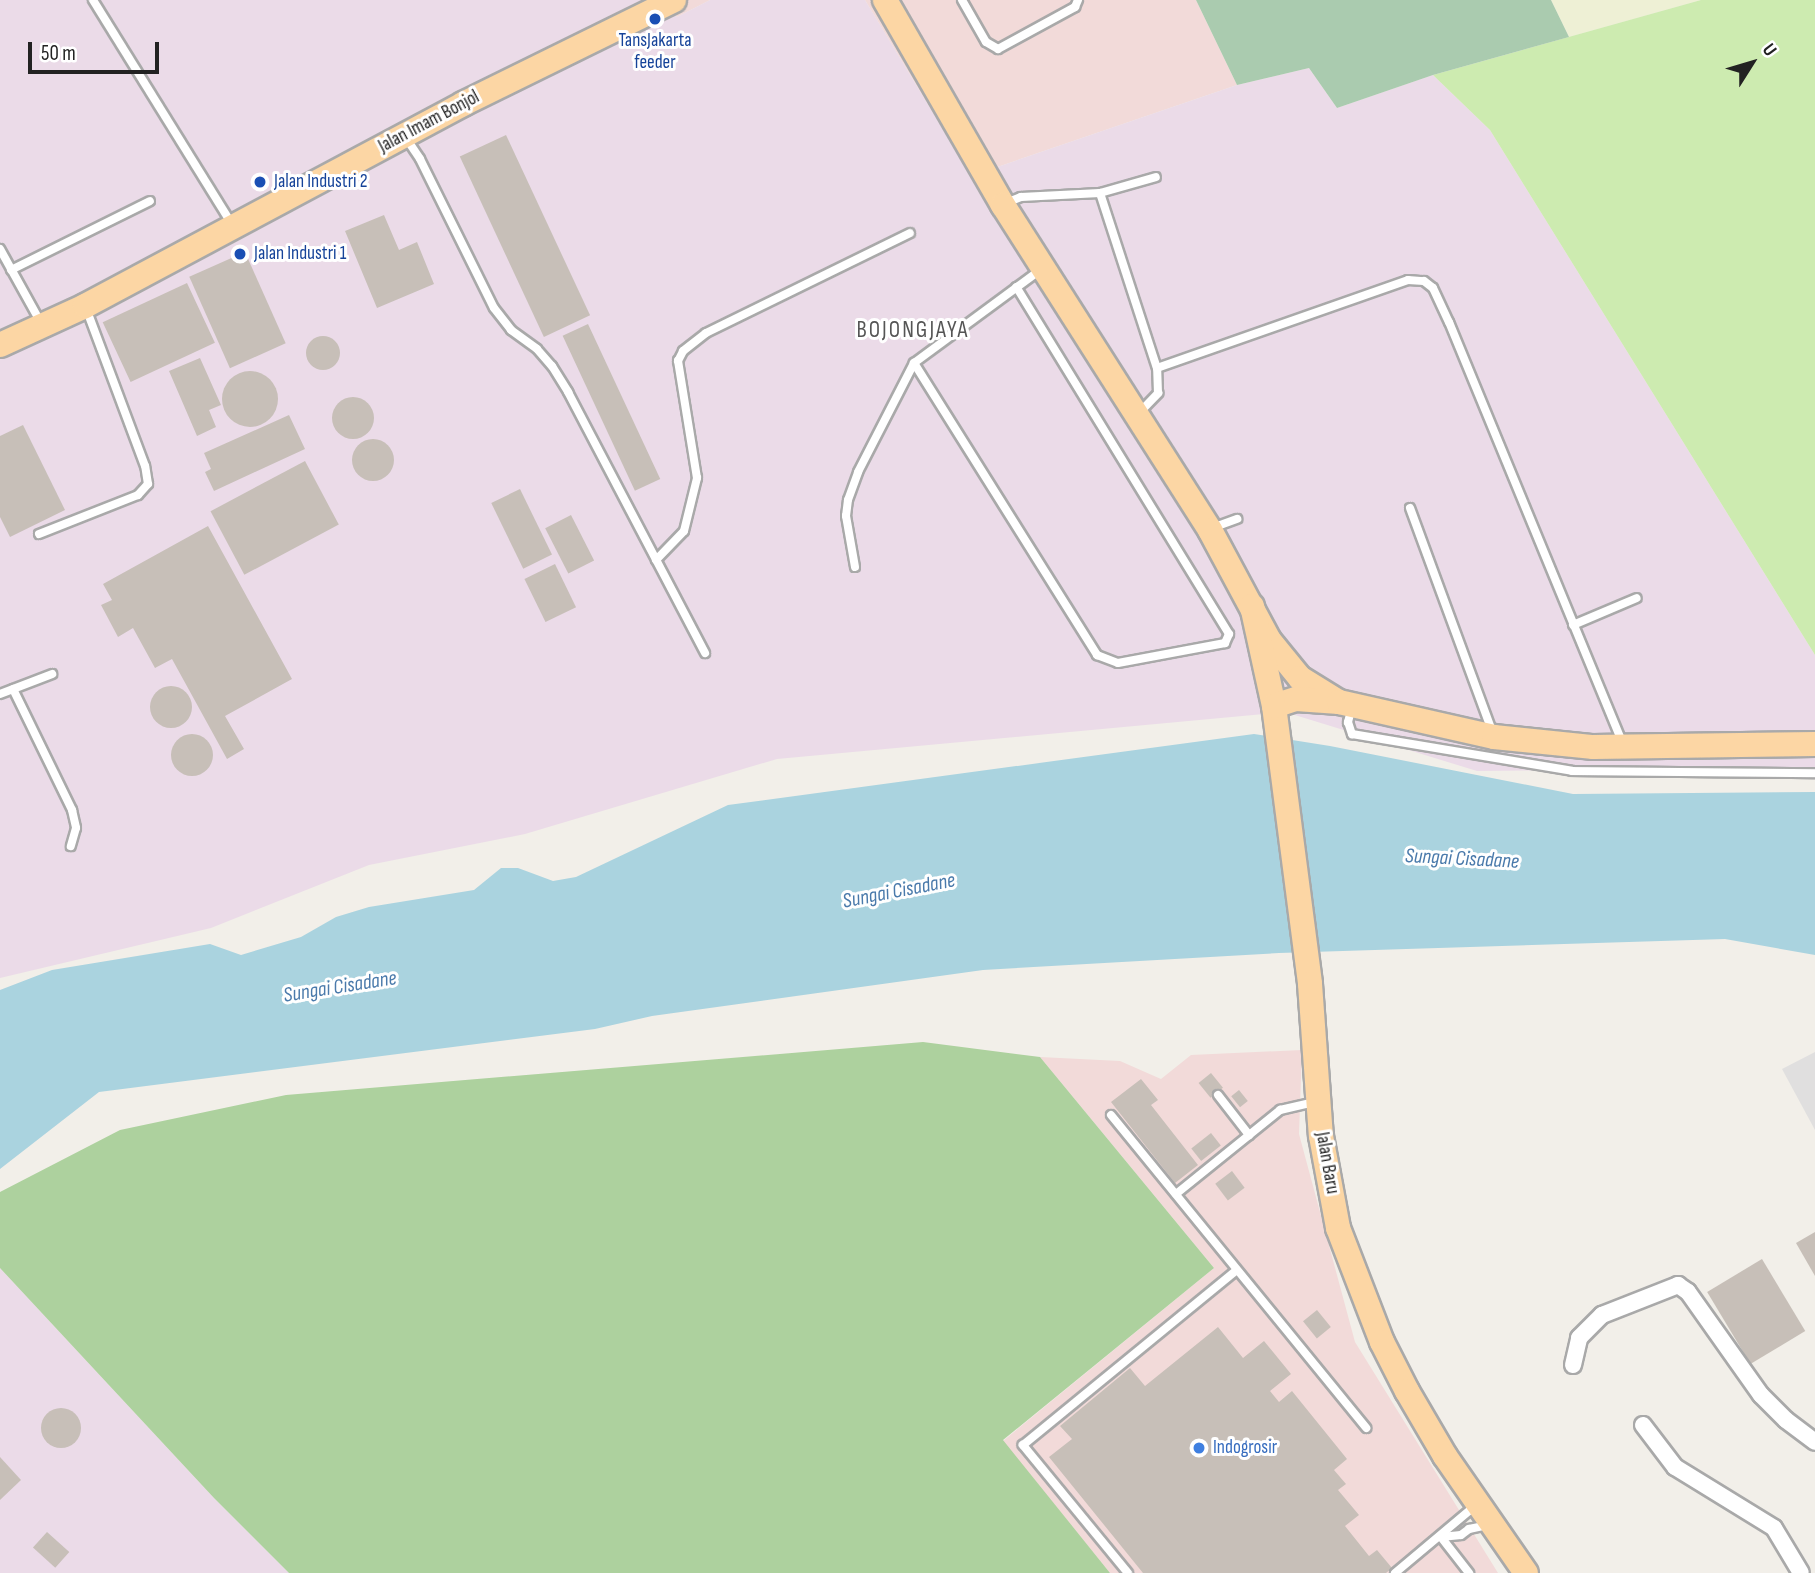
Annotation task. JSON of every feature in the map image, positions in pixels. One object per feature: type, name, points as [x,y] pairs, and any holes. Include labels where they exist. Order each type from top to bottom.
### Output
[{"type":"main road","name":"Jalan Imam Bonjol","points":[[0,345],[85,306],[404,135],[674,0]]},
{"type":"main road","points":[[885,0],[1003,205],[1210,530],[1269,640],[1292,671],[1346,703]]},
{"type":"main road","name":"Jalan Baru","points":[[1252,606],[1275,711],[1310,984],[1318,1102],[1338,1228],[1360,1289],[1406,1391],[1526,1573]]},
{"type":"main road","points":[[1275,711],[1296,699],[1346,703],[1494,737],[1625,748],[1815,744]]},
{"type":"street","points":[[1573,1365],[1579,1338],[1602,1315],[1678,1285],[1688,1292],[1761,1395],[1780,1415],[1815,1442]]},
{"type":"street","points":[[1643,1425],[1675,1467],[1774,1528],[1801,1573]]},
{"type":"lane","points":[[93,0],[234,226]]},
{"type":"lane","points":[[962,0],[986,42],[998,49],[1075,7],[1078,0]]},
{"type":"lane","points":[[404,135],[420,159],[494,307],[511,330],[537,349],[552,366],[705,653]]},
{"type":"lane","points":[[1003,205],[1021,197],[1100,193],[1156,177]]},
{"type":"lane","points":[[1100,193],[1157,368],[1158,393],[1137,415]]},
{"type":"lane","points":[[11,270],[150,201]]},
{"type":"lane","points":[[656,560],[684,531],[697,478],[678,361],[683,351],[706,333],[910,233]]},
{"type":"lane","points":[[0,249],[37,312],[42,326]]},
{"type":"lane","points":[[855,567],[846,516],[848,500],[858,472],[914,363],[1042,268]]},
{"type":"lane","points":[[1157,368],[1408,280],[1424,281],[1433,288],[1625,748]]},
{"type":"lane","points":[[914,363],[1097,655],[1118,663],[1225,643],[1229,634],[1016,287]]},
{"type":"lane","points":[[39,534],[138,495],[148,484],[145,466],[85,306]]},
{"type":"lane","points":[[1410,508],[1494,737]]},
{"type":"lane","points":[[1210,530],[1237,519]]},
{"type":"lane","points":[[1573,625],[1637,598]]},
{"type":"lane","points":[[0,694],[51,674]]},
{"type":"lane","points":[[13,689],[72,810],[76,828],[71,846]]},
{"type":"lane","points":[[1346,703],[1352,734],[1572,771],[1815,773]]},
{"type":"lane","points":[[1218,1095],[1249,1135]]},
{"type":"lane","points":[[1176,1194],[1280,1111],[1318,1102]]},
{"type":"lane","points":[[1111,1115],[1367,1428]]},
{"type":"lane","points":[[1128,1573],[1023,1446],[1237,1270]]},
{"type":"lane","points":[[1395,1573],[1441,1537],[1478,1503]]},
{"type":"lane","points":[[1441,1537],[1461,1535],[1469,1529],[1492,1525]]},
{"type":"lane","points":[[1441,1537],[1469,1573]]},
{"type":"shaded area","points":[[0,0],[663,0],[677,17],[710,0],[865,0],[971,176],[1237,85],[1309,68],[1337,108],[1433,75],[1490,130],[1815,655],[1815,767],[1477,771],[1285,712],[777,759],[525,834],[369,865],[211,928],[0,978]]},
{"type":"shaded area","points":[[663,0],[710,0],[677,17]]},
{"type":"shaded area","points":[[865,0],[1196,0],[1237,85],[971,176]]},
{"type":"shaded area","points":[[1302,1050],[1299,1134],[1355,1342],[1498,1573],[1110,1573],[1003,1441],[1214,1268],[1040,1057],[1120,1061],[1161,1079],[1191,1055]]},
{"type":"shaded area","points":[[1815,1052],[1815,1130],[1782,1069]]},
{"type":"shaded area","points":[[0,1268],[214,1498],[289,1573],[0,1573]]},
{"type":"green space","points":[[1196,0],[1551,0],[1569,37],[1433,75],[1337,108],[1309,68],[1237,85]]},
{"type":"green space","points":[[1551,0],[1701,0],[1569,37]]},
{"type":"green space","points":[[1701,0],[1815,0],[1815,655],[1490,130],[1433,75]]},
{"type":"green space","points":[[923,1042],[1040,1057],[1214,1268],[1003,1440],[1110,1573],[289,1573],[214,1498],[0,1268],[0,1192],[120,1130],[286,1095]]},
{"type":"water","name":"Sungai Cisadane","points":[[1254,734],[1330,746],[1573,794],[1815,792],[1815,955],[1725,939],[1279,953],[983,970],[652,1016],[595,1029],[99,1092],[0,1169],[0,990],[52,970],[210,944],[241,955],[301,937],[336,917],[369,907],[474,890],[501,868],[518,868],[553,881],[576,877],[728,805]]},
{"type":"building","points":[[506,135],[590,315],[544,337],[460,157]]},
{"type":"building","points":[[384,215],[399,250],[417,242],[434,284],[377,308],[345,231]]},
{"type":"building","points":[[245,252],[286,343],[230,368],[189,277]]},
{"type":"building","points":[[187,283],[215,343],[131,382],[103,322]]},
{"type":"building","points":[[588,324],[660,479],[635,491],[563,336]]},
{"type":"building","points":[[323,336],[335,341],[340,353],[335,365],[323,370],[311,365],[306,353],[311,341]]},
{"type":"building","points":[[200,358],[221,405],[209,410],[216,427],[197,436],[169,371]]},
{"type":"building","points":[[244,371],[256,371],[270,379],[278,393],[276,410],[270,419],[256,427],[244,427],[227,415],[222,405],[222,393],[234,376]]},
{"type":"building","points":[[353,397],[368,403],[374,418],[368,433],[353,439],[338,433],[332,418],[338,403]]},
{"type":"building","points":[[289,415],[305,449],[214,491],[205,472],[211,469],[204,453]]},
{"type":"building","points":[[23,425],[65,510],[10,537],[0,517],[0,436]]},
{"type":"building","points":[[373,439],[388,445],[394,460],[388,475],[373,481],[358,475],[352,460],[358,445]]},
{"type":"building","points":[[305,461],[339,525],[244,575],[211,511]]},
{"type":"building","points":[[520,489],[552,555],[523,569],[491,503]]},
{"type":"building","points":[[571,515],[594,560],[568,574],[545,528]]},
{"type":"building","points":[[208,526],[292,679],[225,716],[244,749],[227,759],[172,659],[155,668],[133,628],[118,637],[101,605],[112,600],[103,584]]},
{"type":"building","points":[[555,564],[576,607],[545,622],[524,579]]},
{"type":"building","points":[[171,686],[186,692],[192,707],[186,722],[171,728],[156,722],[150,707],[156,692]]},
{"type":"building","points":[[192,734],[207,740],[213,755],[207,770],[192,776],[177,770],[171,755],[177,740]]},
{"type":"building","points":[[1211,1073],[1223,1088],[1211,1098],[1199,1083]]},
{"type":"building","points":[[1141,1079],[1158,1100],[1151,1105],[1198,1165],[1175,1183],[1111,1102]]},
{"type":"building","points":[[1239,1090],[1248,1101],[1240,1107],[1231,1096]]},
{"type":"building","points":[[1211,1133],[1221,1146],[1201,1161],[1191,1148]]},
{"type":"building","points":[[1232,1171],[1245,1188],[1228,1200],[1215,1184]]},
{"type":"building","points":[[1815,1232],[1815,1276],[1796,1243]]},
{"type":"building","points":[[1762,1259],[1805,1331],[1750,1364],[1707,1292]]},
{"type":"building","points":[[1317,1310],[1331,1327],[1317,1338],[1303,1321]]},
{"type":"building","name":"Indogrosir","points":[[1218,1327],[1243,1358],[1264,1341],[1291,1374],[1270,1391],[1279,1402],[1292,1391],[1347,1459],[1334,1470],[1346,1484],[1338,1490],[1359,1515],[1345,1526],[1369,1556],[1377,1550],[1392,1568],[1386,1573],[1143,1573],[1049,1457],[1072,1439],[1060,1426],[1130,1368],[1145,1386]]},
{"type":"building","points":[[61,1408],[69,1409],[75,1414],[80,1420],[80,1436],[75,1442],[69,1447],[61,1448],[53,1447],[47,1442],[42,1436],[41,1428],[42,1420],[47,1414],[53,1409]]},
{"type":"building","points":[[0,1457],[21,1480],[0,1500]]},
{"type":"building","points":[[47,1532],[69,1552],[55,1568],[33,1548]]},
{"type":"place","name":"TansJakarta feeder","points":[[655,19]]},
{"type":"place","name":"Jalan Industri 2","points":[[260,182]]},
{"type":"place","name":"Jalan Industri 1","points":[[240,254]]},
{"type":"place","name":"Indogrosir","points":[[1199,1448]]},
{"type":"district","name":"BOJONGJAYA","points":[[913,330]]}]
